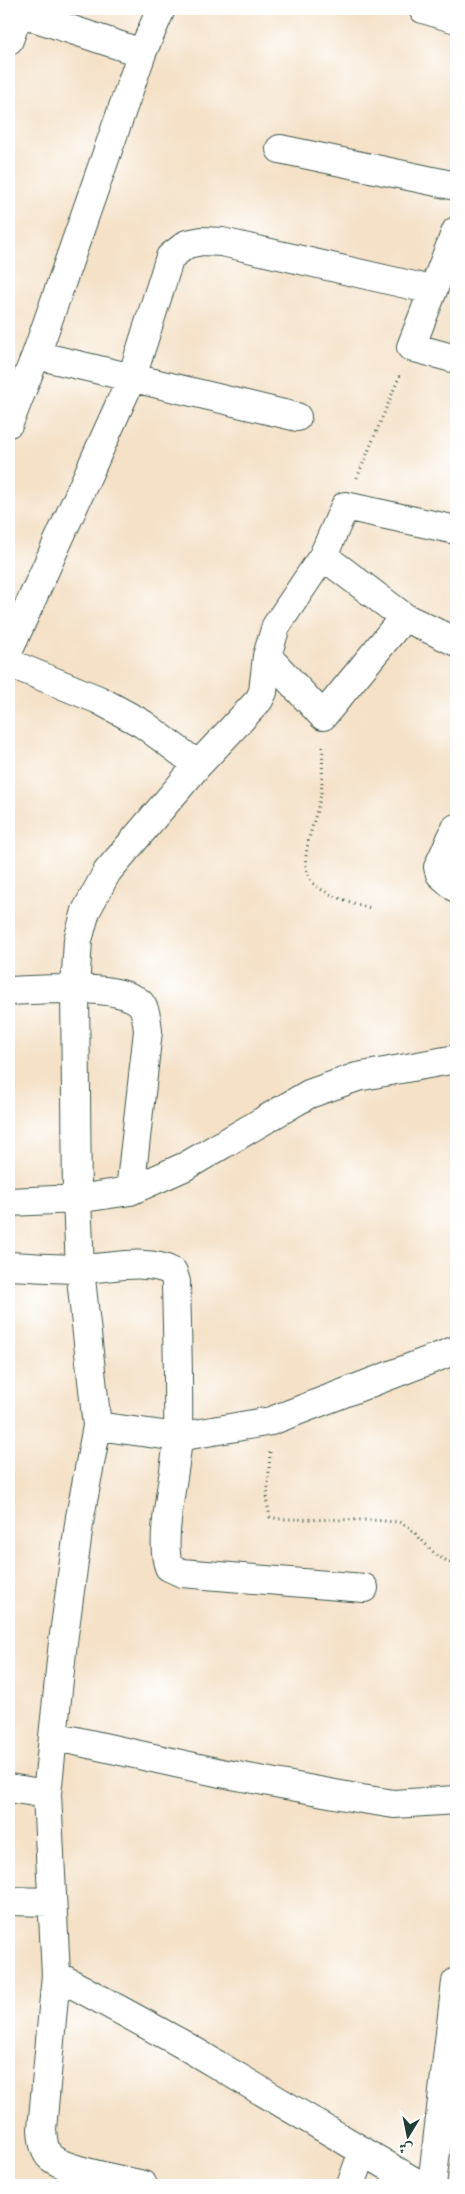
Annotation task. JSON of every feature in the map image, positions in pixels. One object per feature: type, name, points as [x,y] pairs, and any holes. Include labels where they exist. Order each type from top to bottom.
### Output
[{"type":"street","points":[[9,423],[36,355],[142,53],[161,9]]},
{"type":"street","points":[[423,9],[456,18]]},
{"type":"street","points":[[9,40],[14,10],[142,53]]},
{"type":"street","points":[[280,149],[456,186]]},
{"type":"street","points":[[456,232],[432,290],[412,347],[456,359]]},
{"type":"street","points":[[9,650],[132,377],[170,257],[187,244],[202,241],[222,242],[432,290]]},
{"type":"street","points":[[36,355],[297,417]]},
{"type":"street","points":[[143,2185],[68,2166],[50,2156],[43,2145],[42,2129],[56,1975],[47,1794],[80,1517],[97,1426],[80,1269],[77,1198],[75,988],[78,940],[86,911],[107,872],[198,765],[259,700],[263,692],[267,656],[276,626],[323,556],[345,506],[456,530]]},
{"type":"street","points":[[323,556],[404,617],[456,642]]},
{"type":"street","points":[[267,656],[323,716],[404,617]]},
{"type":"street","points":[[9,663],[99,700],[143,724],[198,765]]},
{"type":"street","points":[[456,828],[438,867],[440,874],[456,888]]},
{"type":"street","points":[[9,990],[75,988],[126,995],[140,1003],[146,1016],[148,1031],[130,1191]]},
{"type":"street","points":[[9,1202],[77,1198],[130,1191],[186,1166],[309,1094],[357,1077],[456,1059]]},
{"type":"street","points":[[9,1266],[80,1269],[150,1265],[163,1266],[173,1272],[176,1290],[178,1437],[165,1557],[169,1567],[182,1573],[364,1588]]},
{"type":"street","points":[[97,1426],[178,1437],[271,1421],[456,1350]]},
{"type":"street","points":[[53,1736],[231,1775],[362,1799],[394,1804],[456,1800]]},
{"type":"street","points":[[9,1788],[47,1794]]},
{"type":"street","points":[[9,1901],[52,1902]]},
{"type":"street","points":[[56,1975],[182,2044],[420,2185]]},
{"type":"street","points":[[432,2185],[456,1982]]},
{"type":"street","points":[[350,2185],[363,2152]]},
{"type":"path","points":[[345,506],[412,347]]},
{"type":"path","points":[[323,716],[321,793],[306,866],[310,880],[320,889],[371,908]]},
{"type":"path","points":[[271,1421],[267,1502],[270,1516],[279,1519],[399,1522],[409,1527],[436,1555],[456,1566]]}]
